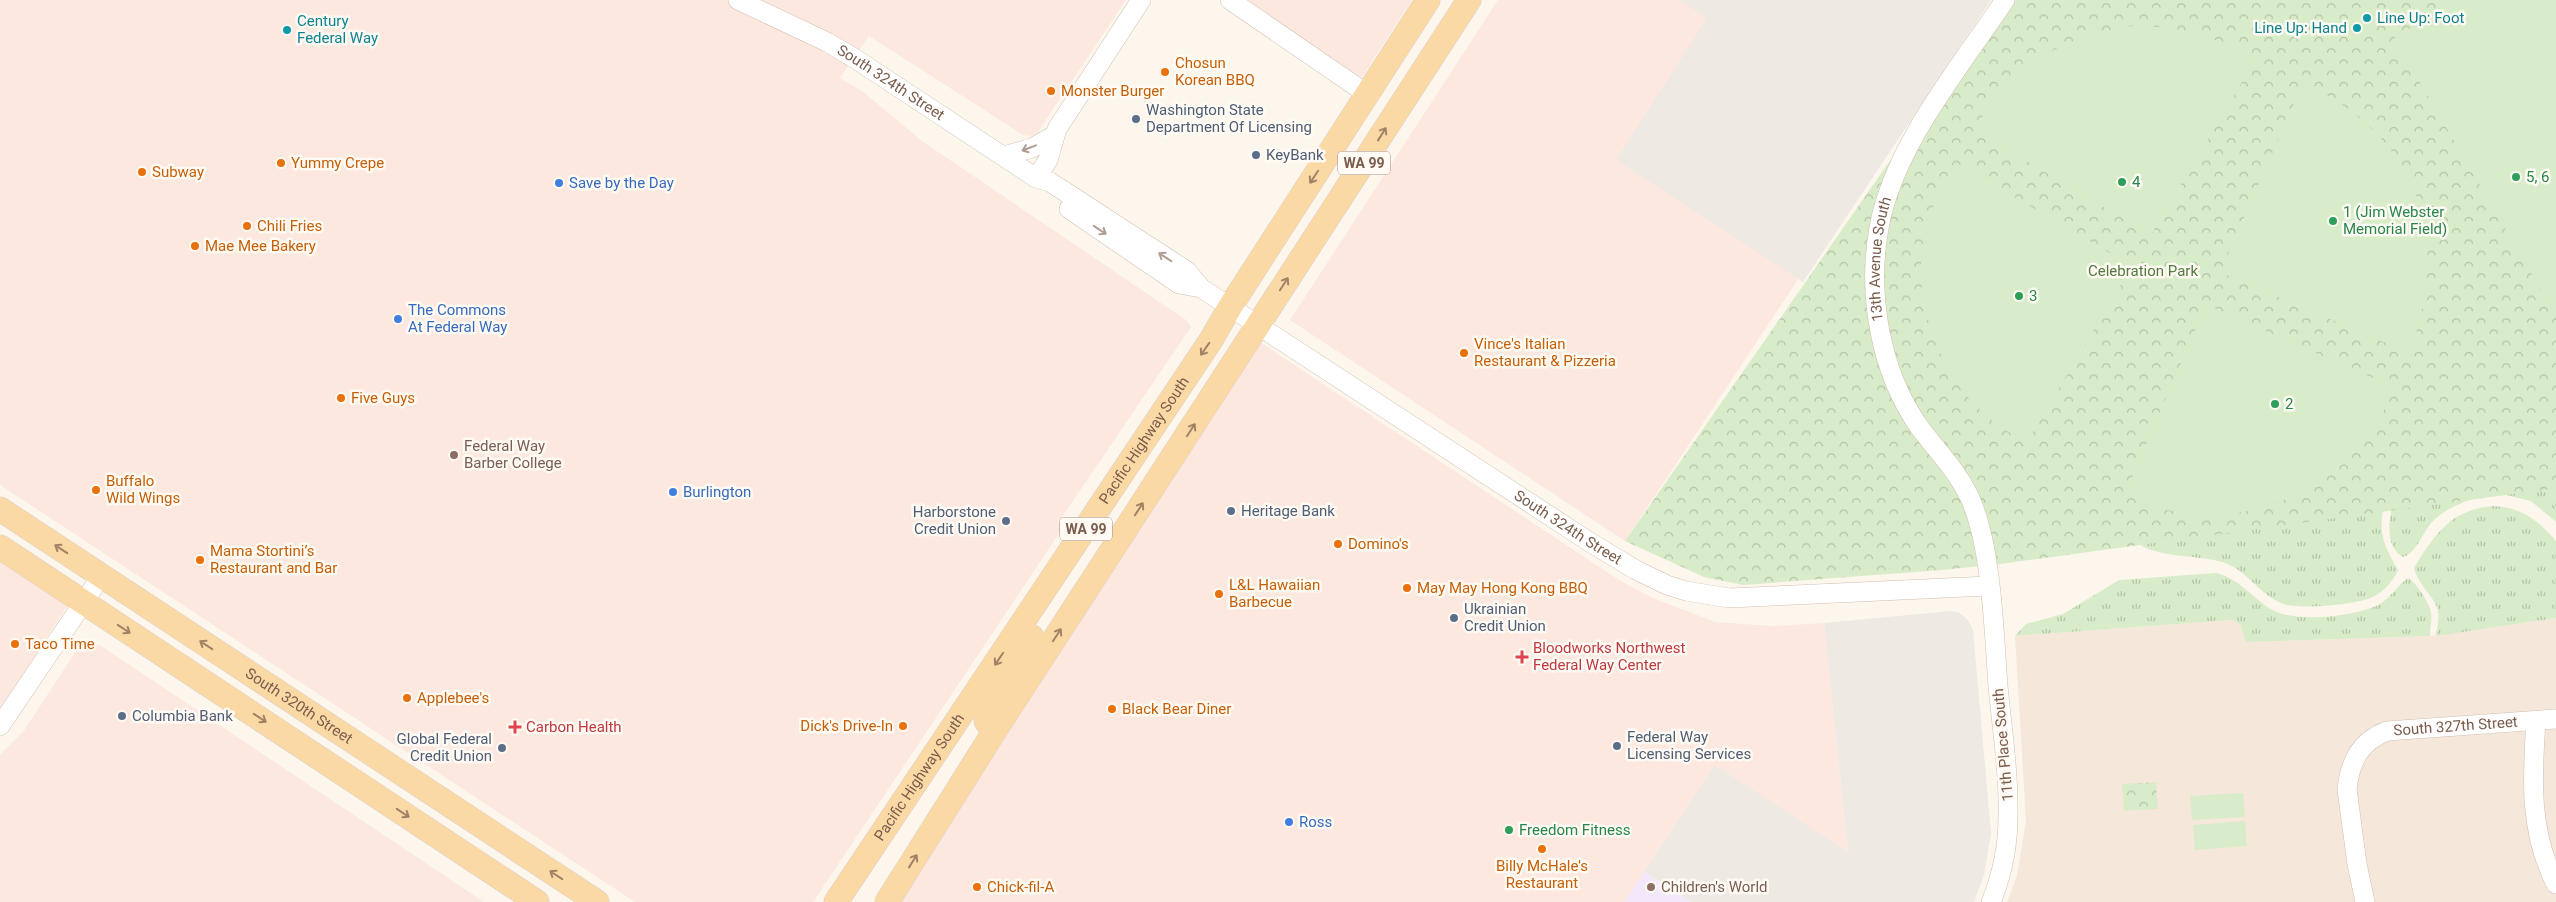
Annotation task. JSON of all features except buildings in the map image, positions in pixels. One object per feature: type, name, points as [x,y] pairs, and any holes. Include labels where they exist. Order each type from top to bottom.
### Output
[{"type":"main road","name":"Pacific Highway South","points":[[836,902],[1211,340],[1230,307],[1428,0]]},
{"type":"main road","name":"WA 99","points":[[887,902],[994,732],[1469,0]]},
{"type":"main road","name":"South 320th Street","points":[[0,509],[597,902]]},
{"type":"main road","points":[[994,732],[986,721],[986,713],[1072,572],[1082,536]]},
{"type":"main road","points":[[0,547],[538,902]]},
{"type":"main road","points":[[296,742],[341,752],[398,790],[409,787],[413,780]]},
{"type":"street","name":"South 324th Street","points":[[738,0],[819,38],[854,58],[1036,178],[1045,193],[1179,284],[1201,288],[1588,541],[1636,570],[1667,585],[1686,592],[1729,598],[1988,586]]},
{"type":"street","points":[[1036,178],[1048,160],[1053,136],[1141,0]]},
{"type":"street","points":[[1230,0],[1367,94]]},
{"type":"street","name":"13th Avenue South","points":[[1988,586],[1985,557],[1972,501],[1955,473],[1912,415],[1894,377],[1880,328],[1874,282],[1879,228],[1896,172],[1927,116],[2005,0]]},
{"type":"street","points":[[1004,156],[1032,148],[1053,136]]},
{"type":"street","points":[[0,726],[102,576]]},
{"type":"street","name":"11th Place South","points":[[1988,586],[2008,818],[2003,862],[1991,902]]},
{"type":"street","name":"South 327th Street","points":[[2365,902],[2357,864],[2347,789],[2351,768],[2361,748],[2368,740],[2386,731],[2556,719]]},
{"type":"street","points":[[2536,721],[2532,780],[2534,814],[2542,851],[2556,884]]},
{"type":"shaded area","name":"The Commons At Federal Way","points":[[0,0],[1126,0],[1037,133],[1031,136],[1023,135],[869,36],[840,78],[862,91],[922,141],[1186,320],[1191,327],[1060,520],[1060,532],[813,902],[635,902],[0,485]]},
{"type":"shaded area","points":[[1230,0],[1412,0],[1362,77],[1263,23]]},
{"type":"shaded area","points":[[1498,0],[1983,0],[1625,541],[1290,320]]},
{"type":"shaded area","points":[[1679,0],[1991,0],[1803,282],[1616,160],[1707,18]]},
{"type":"shaded area","points":[[1260,342],[1619,580],[1653,598],[1715,622],[1773,626],[1824,623],[1848,852],[1715,766],[1624,902],[900,902]]},
{"type":"shaded area","points":[[0,560],[68,605],[0,710]]},
{"type":"shaded area","points":[[1951,611],[1958,612],[1967,619],[1973,630],[1991,833],[1984,875],[1974,902],[1691,902],[1644,872],[1715,765],[1848,852],[1824,623]]},
{"type":"shaded area","points":[[2556,618],[2556,902],[2007,902],[2017,876],[2026,821],[2015,636],[2231,620],[2240,624],[2246,642],[2430,636]]},
{"type":"shaded area","points":[[91,643],[101,646],[484,902],[0,902],[0,755],[23,732],[76,651],[83,644]]},
{"type":"shaded area","name":"Children's World","points":[[1644,872],[1691,902],[1624,902]]},
{"type":"green space","name":"Celebration Park","points":[[2002,0],[2556,0],[2556,488],[2000,564],[1743,585],[1704,577],[1625,541]]},
{"type":"green space","name":"5, 6","points":[[2459,0],[2556,0],[2556,316],[2394,38]]},
{"type":"green space","name":"4","points":[[2131,26],[2182,30],[2210,38],[2256,59],[2151,235],[1974,130],[1989,107],[2005,88],[2040,58],[2081,38]]},
{"type":"green space","name":"1 (Jim Webster Memorial Field)","points":[[2303,83],[2342,105],[2374,131],[2399,161],[2416,194],[2425,230],[2427,269],[2422,310],[2409,353],[2220,272]]},
{"type":"green space","name":"3","points":[[1955,162],[2132,266],[2027,442],[1994,422],[1977,407],[1961,388],[1948,368],[1929,322],[1923,298],[1922,250],[1934,204]]},
{"type":"green space","name":"2","points":[[2206,305],[2394,387],[2378,422],[2362,444],[2322,480],[2274,504],[2248,511],[2221,515],[2185,514],[2167,510],[2125,494]]},
{"type":"green space","points":[[2556,452],[2556,522],[2531,501],[2498,493]]},
{"type":"green space","points":[[2399,480],[2479,497],[2443,512],[2429,525],[2412,551],[2403,557],[2395,550],[2389,532],[2391,510]]},
{"type":"green space","points":[[2388,484],[2382,519],[2383,537],[2398,570],[2390,583],[2377,594],[2368,599],[2337,605],[2300,606],[2281,603],[2266,594],[2231,565],[2212,560],[2153,551],[2124,535],[2094,511]]},
{"type":"green space","points":[[2493,506],[2512,509],[2528,516],[2536,521],[2556,541],[2556,618],[2436,636],[2437,608],[2418,578],[2414,568],[2437,534],[2455,518],[2478,508]]},
{"type":"green space","points":[[2216,573],[2238,583],[2269,608],[2279,613],[2308,617],[2340,615],[2369,609],[2384,601],[2408,578],[2426,599],[2430,609],[2430,636],[2246,642],[2240,624],[2231,620],[2015,636],[2026,624],[2063,614],[2119,580]]},
{"type":"green space","points":[[2156,782],[2158,809],[2124,811],[2122,784]]},
{"type":"green space","points":[[2243,793],[2245,817],[2192,820],[2190,796]]},
{"type":"green space","points":[[2245,821],[2247,846],[2195,850],[2193,825]]},
{"type":"place","name":"Line Up: Foot","points":[[2367,18]]},
{"type":"place","name":"Line Up: Hand","points":[[2357,28]]},
{"type":"place","name":"Century Federal Way","points":[[287,30]]},
{"type":"place","name":"Chosun Korean BBQ","points":[[1165,72]]},
{"type":"place","name":"Monster Burger","points":[[1051,91]]},
{"type":"place","name":"Washington State Department Of Licensing","points":[[1136,119]]},
{"type":"place","name":"KeyBank","points":[[1256,155]]},
{"type":"place","name":"Yummy Crepe","points":[[281,163]]},
{"type":"place","name":"Subway","points":[[142,172]]},
{"type":"place","name":"5, 6","points":[[2516,177]]},
{"type":"place","name":"4","points":[[2122,182]]},
{"type":"place","name":"Save by the Day","points":[[559,183]]},
{"type":"place","name":"1 (Jim Webster Memorial Field)","points":[[2333,221]]},
{"type":"place","name":"Chili Fries","points":[[247,226]]},
{"type":"place","name":"Mae Mee Bakery","points":[[195,246]]},
{"type":"place","name":"3","points":[[2019,296]]},
{"type":"place","name":"The Commons At Federal Way","points":[[398,319]]},
{"type":"place","name":"Vince's Italian Restaurant & Pizzeria","points":[[1464,353]]},
{"type":"place","name":"Five Guys","points":[[341,398]]},
{"type":"place","name":"2","points":[[2275,404]]},
{"type":"place","name":"Federal Way Barber College","points":[[454,455]]},
{"type":"place","name":"Buffalo Wild Wings","points":[[96,490]]},
{"type":"place","name":"Burlington","points":[[673,492]]},
{"type":"place","name":"Heritage Bank","points":[[1231,511]]},
{"type":"place","name":"Harborstone Credit Union","points":[[1006,521]]},
{"type":"place","name":"Domino's","points":[[1338,544]]},
{"type":"place","name":"Mama Stortini’s Restaurant and Bar","points":[[200,560]]},
{"type":"place","name":"May May Hong Kong BBQ","points":[[1407,588]]},
{"type":"place","name":"L&L Hawaiian Barbecue","points":[[1219,594]]},
{"type":"place","name":"Ukrainian Credit Union","points":[[1454,618]]},
{"type":"place","name":"Taco Time","points":[[15,644]]},
{"type":"place","name":"Bloodworks Northwest Federal Way Center","points":[[1522,657]]},
{"type":"place","name":"Applebee's","points":[[407,698]]},
{"type":"place","name":"Black Bear Diner","points":[[1112,709]]},
{"type":"place","name":"Columbia Bank","points":[[122,716]]},
{"type":"place","name":"Dick's Drive-In","points":[[903,726]]},
{"type":"place","name":"Carbon Health","points":[[515,727]]},
{"type":"place","name":"Federal Way Licensing Services","points":[[1617,746]]},
{"type":"place","name":"Global Federal Credit Union","points":[[502,748]]},
{"type":"place","name":"Ross","points":[[1289,822]]},
{"type":"place","name":"Freedom Fitness","points":[[1509,830]]},
{"type":"place","name":"Billy McHale's Restaurant","points":[[1542,849]]},
{"type":"place","name":"Chick-fil-A","points":[[977,887]]},
{"type":"place","name":"Children's World","points":[[1651,887]]}]
